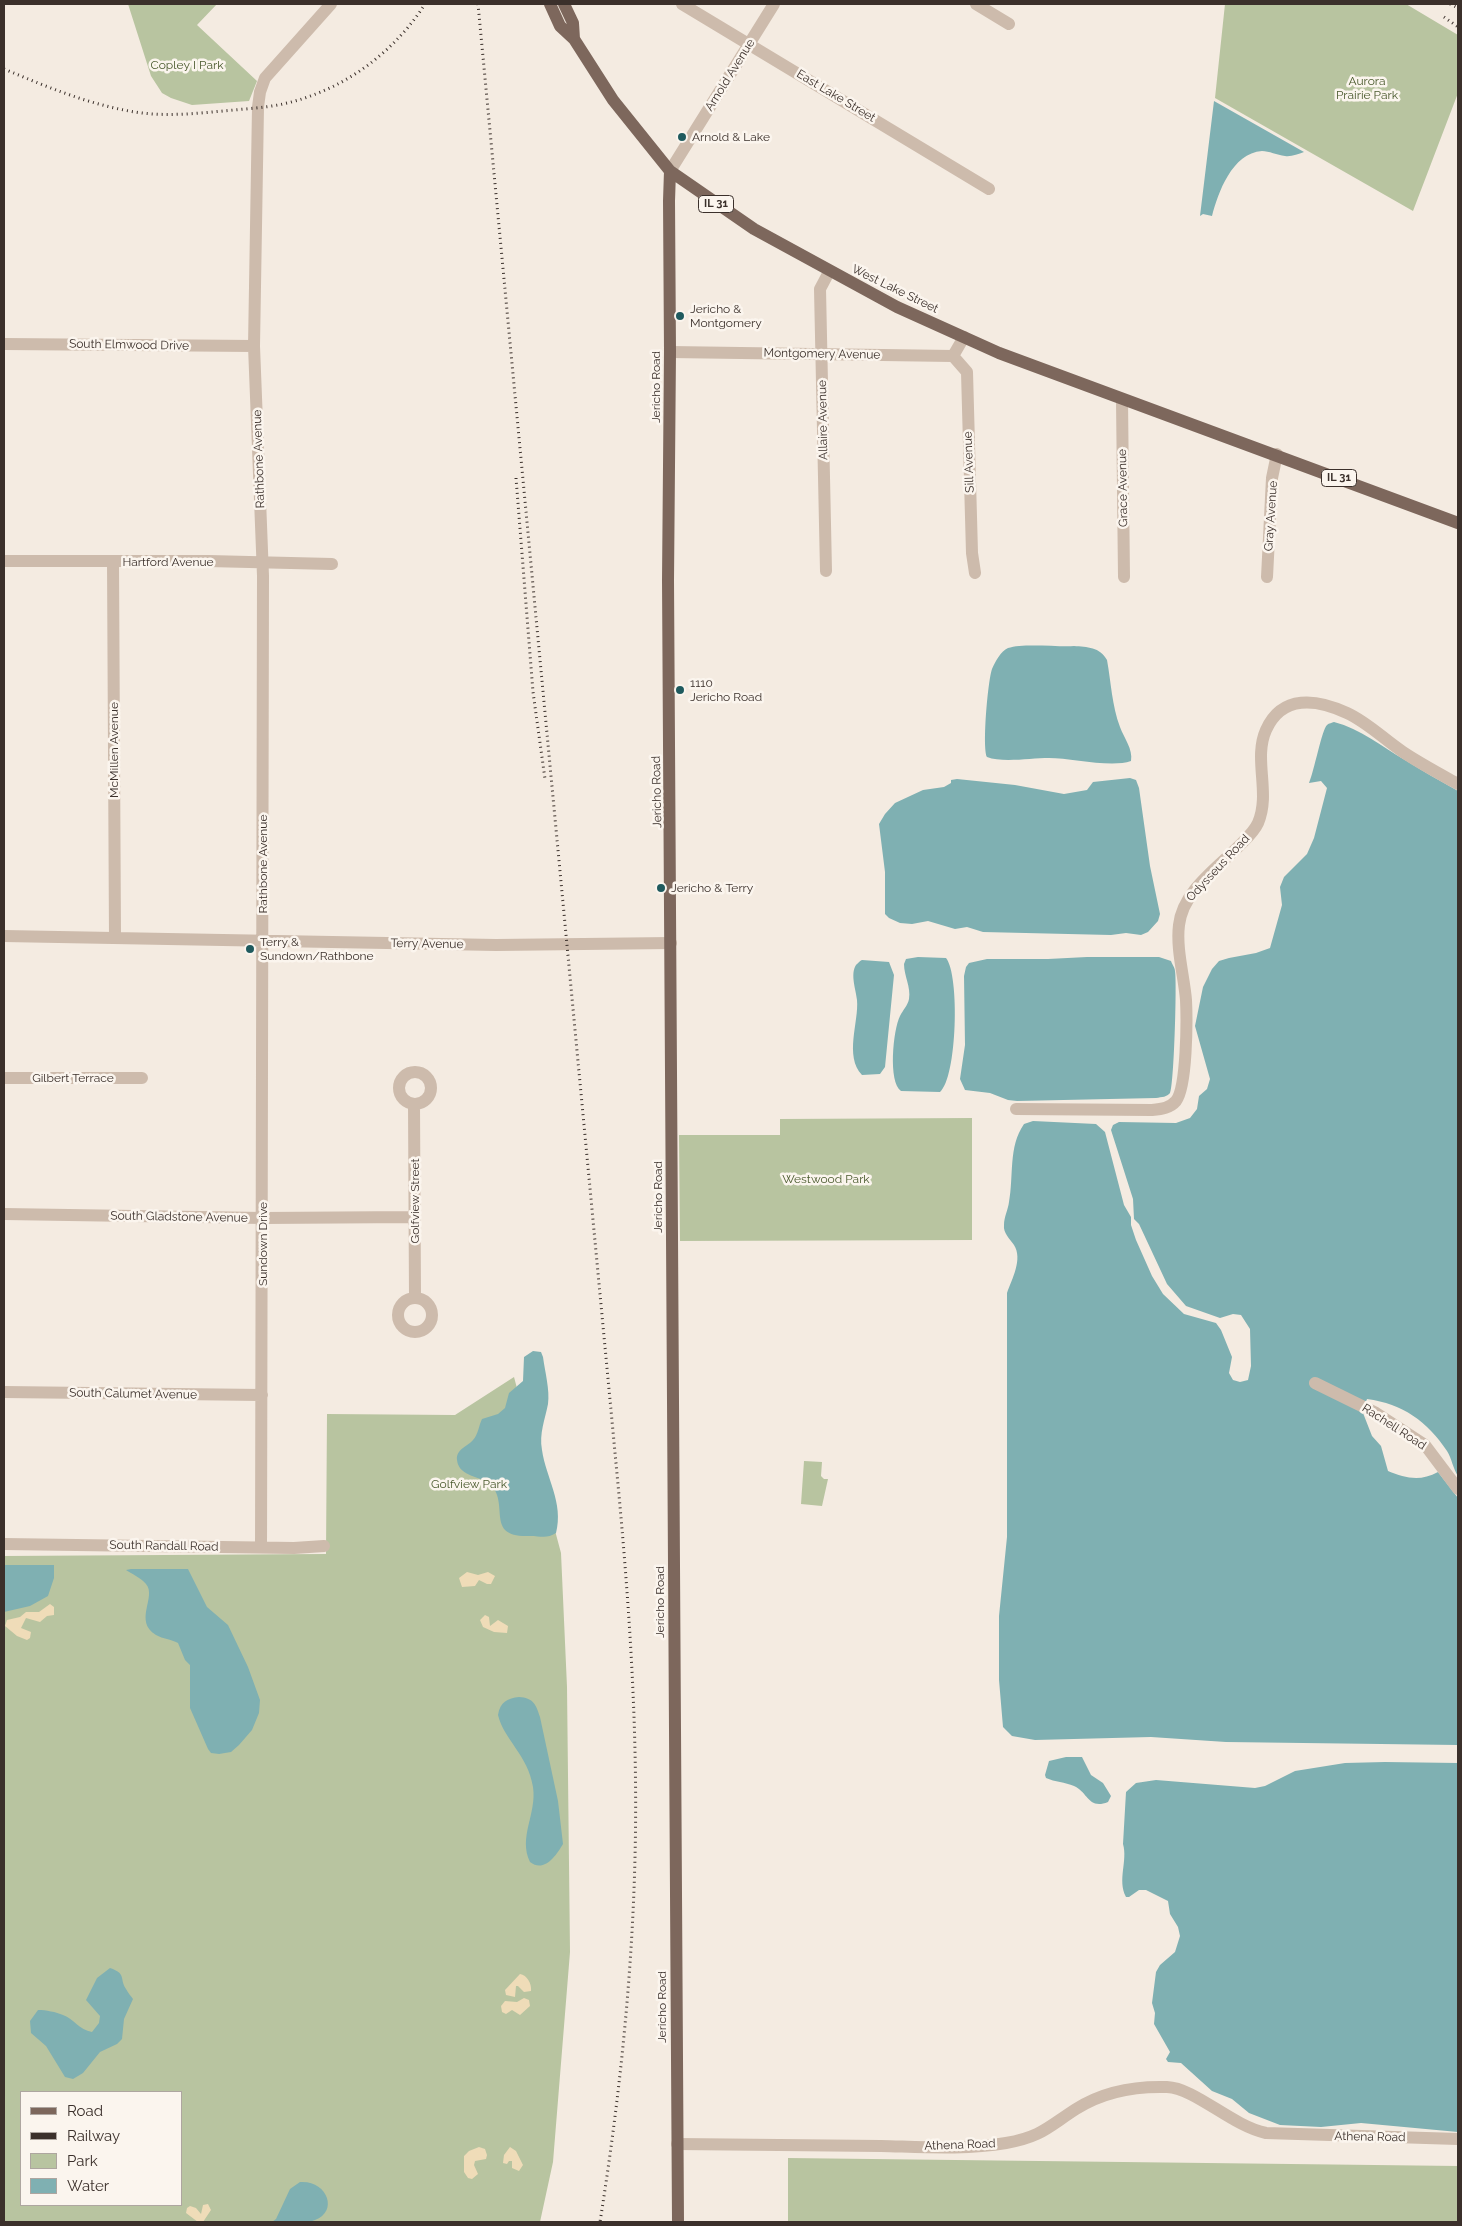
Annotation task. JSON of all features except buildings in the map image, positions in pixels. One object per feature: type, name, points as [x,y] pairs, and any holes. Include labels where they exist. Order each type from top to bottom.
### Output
[{"type":"main road","name":"West Lake Street","points":[[550,4],[560,26],[574,39],[613,100],[670,171],[754,229],[829,272],[915,316],[999,353],[1122,400],[1277,454]]},
{"type":"main road","name":"West Lake Street","points":[[564,4],[573,23],[574,39]]},
{"type":"main road","name":"Jericho Road","points":[[670,171],[668,201],[670,352],[668,580],[678,2222]]},
{"type":"main road","name":"IL 31","points":[[1277,454],[1458,523]]},
{"type":"street","name":"Rathbone Avenue","points":[[264,940],[262,562],[254,346],[258,107],[260,92],[265,78],[331,4]]},
{"type":"street","name":"East Lake Street","points":[[682,4],[989,189]]},
{"type":"street","name":"Arnold Avenue","points":[[670,171],[774,4]]},
{"type":"street","points":[[976,4],[1009,24]]},
{"type":"street","name":"Allaire Avenue","points":[[826,571],[820,289],[829,272]]},
{"type":"street","points":[[953,356],[964,337]]},
{"type":"street","name":"South Elmwood Drive","points":[[4,344],[254,346]]},
{"type":"street","name":"Montgomery Avenue","points":[[670,352],[953,356]]},
{"type":"street","name":"Sill Avenue","points":[[953,356],[967,372],[972,553],[975,573]]},
{"type":"street","name":"Grace Avenue","points":[[1122,400],[1124,577]]},
{"type":"street","name":"Gray Avenue","points":[[1267,577],[1272,478],[1277,454]]},
{"type":"street","name":"Hartford Avenue","points":[[4,562],[208,561],[332,564]]},
{"type":"street","name":"McMillen Avenue","points":[[113,562],[115,938]]},
{"type":"street","name":"Odysseus Road","points":[[1016,1109],[1152,1110],[1165,1109],[1176,1100],[1181,1092],[1184,1070],[1186,1003],[1178,927],[1181,912],[1186,900],[1249,836],[1258,823],[1264,788],[1261,757],[1263,742],[1266,730],[1276,714],[1291,704],[1303,702],[1314,703],[1348,714],[1404,752],[1458,784]]},
{"type":"street","name":"Terry Avenue","points":[[4,936],[496,945],[671,943]]},
{"type":"street","name":"Sundown Drive","points":[[261,1548],[264,940]]},
{"type":"street","name":"Gilbert Terrace","points":[[4,1078],[142,1078]]},
{"type":"street","name":"Golfview Street","points":[[414,1104],[415,1298]]},
{"type":"street","name":"South Gladstone Avenue","points":[[4,1214],[263,1218],[414,1217]]},
{"type":"street","name":"Rachell Road","points":[[1315,1384],[1376,1413],[1425,1445],[1458,1489]]},
{"type":"street","name":"South Calumet Avenue","points":[[4,1392],[262,1396]]},
{"type":"street","name":"South Randall Road","points":[[4,1544],[261,1548],[324,1546]]},
{"type":"street","name":"Athena Road","points":[[677,2144],[980,2146],[1033,2137],[1045,2132],[1076,2108],[1108,2094],[1131,2088],[1154,2087],[1170,2087],[1183,2091],[1239,2124],[1266,2133],[1458,2139]]},
{"type":"green space","name":"Copley I Park","points":[[128,4],[217,4],[197,25],[257,81],[249,101],[192,105],[162,93],[151,76]]},
{"type":"green space","name":"Aurora Prairie Park","points":[[1225,4],[1406,4],[1458,35],[1458,93],[1413,211],[1215,98]]},
{"type":"green space","name":"Westwood Park","points":[[972,1118],[972,1240],[680,1241],[679,1135],[780,1135],[780,1119]]},
{"type":"green space","name":"Golfview Park","points":[[514,1377],[561,1553],[567,1687],[570,1952],[553,2162],[540,2222],[4,2222],[4,1556],[326,1554],[327,1414],[455,1415]]},
{"type":"green space","points":[[804,1461],[822,1462],[821,1476],[824,1479],[828,1479],[822,1506],[801,1504]]},
{"type":"green space","points":[[788,2158],[1458,2166],[1458,2222],[788,2222]]},
{"type":"sand","points":[[467,1572],[478,1575],[488,1572],[495,1576],[491,1584],[479,1580],[475,1586],[462,1587],[459,1578]]},
{"type":"sand","points":[[50,1604],[54,1607],[54,1615],[47,1616],[40,1622],[26,1618],[21,1628],[31,1632],[30,1638],[27,1640],[17,1636],[5,1626],[7,1620],[20,1617],[26,1612],[39,1612]]},
{"type":"sand","points":[[485,1615],[489,1617],[490,1626],[498,1620],[508,1626],[507,1633],[494,1632],[483,1627],[480,1620]]},
{"type":"sand","points":[[520,1974],[529,1980],[531,1991],[524,1992],[516,1986],[515,1997],[506,1995],[505,1990]]},
{"type":"sand","points":[[524,1998],[529,2000],[530,2006],[520,2015],[512,2010],[506,2014],[502,2012],[501,2006],[505,2001],[517,2002]]},
{"type":"sand","points":[[479,2147],[485,2149],[486,2159],[475,2161],[474,2165],[478,2174],[472,2179],[468,2178],[464,2172],[464,2156],[469,2151]]},
{"type":"sand","points":[[510,2147],[516,2151],[523,2165],[519,2171],[512,2168],[512,2161],[509,2161],[507,2164],[503,2163],[504,2155]]},
{"type":"sand","points":[[208,2204],[211,2210],[203,2222],[198,2222],[186,2213],[187,2208],[190,2206],[196,2208],[201,2214],[203,2205]]},
{"type":"water","points":[[1214,101],[1304,152],[1287,156],[1262,151],[1251,153],[1235,166],[1228,176],[1218,196],[1212,216],[1203,214],[1200,216]]},
{"type":"water","points":[[1031,645],[1074,646],[1097,650],[1107,660],[1115,711],[1129,748],[1131,761],[1113,763],[1058,758],[1008,760],[987,757],[985,728],[989,686],[992,669],[1001,654],[1008,648]]},
{"type":"water","points":[[1334,722],[1362,733],[1458,791],[1458,1476],[1449,1454],[1439,1440],[1413,1416],[1392,1405],[1367,1399],[1363,1413],[1372,1436],[1381,1446],[1388,1471],[1400,1476],[1413,1478],[1425,1477],[1438,1472],[1458,1498],[1458,1745],[1226,1742],[1151,1737],[1035,1740],[1012,1736],[1003,1727],[999,1680],[999,1616],[1007,1537],[1007,1293],[1017,1263],[1014,1245],[1006,1233],[1004,1225],[1016,1142],[1024,1124],[1033,1121],[1096,1124],[1105,1132],[1124,1205],[1131,1217],[1131,1225],[1136,1240],[1152,1276],[1163,1294],[1184,1314],[1216,1323],[1221,1330],[1232,1357],[1229,1373],[1233,1380],[1240,1382],[1248,1380],[1251,1366],[1250,1329],[1241,1315],[1233,1314],[1220,1318],[1186,1306],[1167,1284],[1139,1224],[1134,1219],[1133,1199],[1111,1130],[1113,1125],[1119,1122],[1176,1123],[1190,1118],[1197,1109],[1199,1096],[1207,1089],[1210,1079],[1195,1026],[1203,987],[1212,969],[1219,961],[1270,948],[1282,905],[1280,887],[1284,877],[1307,854],[1314,838],[1327,788],[1321,781],[1309,783],[1325,728],[1328,724]]},
{"type":"water","points":[[1130,778],[1136,780],[1139,788],[1150,866],[1160,914],[1158,921],[1148,932],[1141,935],[1126,933],[1111,935],[983,932],[967,927],[955,929],[928,921],[912,924],[900,923],[885,914],[885,872],[879,824],[895,803],[923,790],[944,787],[951,783],[951,780],[957,779],[1015,785],[1064,794],[1087,790],[1093,782]]},
{"type":"water","points":[[918,957],[946,958],[953,984],[955,1026],[953,1048],[946,1083],[940,1092],[901,1091],[894,1077],[895,1032],[900,1016],[909,999],[904,964],[906,959]]},
{"type":"water","points":[[1159,957],[1171,961],[1175,970],[1176,994],[1174,1055],[1170,1093],[1156,1098],[1017,1101],[1008,1100],[990,1093],[965,1090],[960,1079],[965,1045],[964,976],[969,963],[987,959]]},
{"type":"water","points":[[862,960],[889,962],[894,975],[885,1067],[880,1074],[862,1075],[854,1058],[857,1000],[853,973],[856,965]]},
{"type":"water","points":[[533,1351],[541,1352],[547,1381],[548,1404],[541,1444],[558,1511],[556,1533],[547,1537],[516,1535],[507,1532],[500,1519],[497,1494],[492,1486],[488,1482],[466,1473],[459,1466],[457,1460],[458,1453],[475,1438],[482,1419],[498,1414],[505,1408],[509,1393],[523,1381],[524,1357]]},
{"type":"water","points":[[4,1565],[54,1565],[54,1578],[48,1596],[30,1606],[4,1612]]},
{"type":"water","points":[[188,1569],[207,1607],[228,1625],[248,1667],[260,1700],[259,1713],[252,1730],[231,1752],[211,1753],[208,1749],[190,1708],[190,1665],[185,1660],[178,1643],[156,1635],[149,1629],[146,1623],[146,1616],[149,1589],[144,1582],[126,1570]]},
{"type":"water","points":[[519,1697],[531,1700],[539,1712],[558,1801],[563,1844],[549,1862],[540,1866],[530,1862],[526,1844],[534,1797],[530,1776],[521,1757],[505,1732],[498,1715],[505,1702],[511,1698]]},
{"type":"water","points":[[1066,1757],[1082,1757],[1091,1775],[1103,1783],[1111,1796],[1108,1802],[1096,1804],[1074,1786],[1046,1778],[1045,1775],[1049,1761]]},
{"type":"water","points":[[1345,1763],[1458,1763],[1458,2132],[1361,2123],[1321,2127],[1280,2125],[1249,2113],[1232,2099],[1212,2091],[1181,2063],[1168,2062],[1166,2059],[1170,2052],[1154,2024],[1155,2013],[1152,2003],[1156,1972],[1160,1965],[1175,1952],[1180,1936],[1178,1927],[1170,1914],[1168,1901],[1146,1890],[1139,1890],[1129,1897],[1126,1897],[1123,1891],[1126,1792],[1136,1783],[1156,1780],[1255,1788],[1265,1786],[1295,1771]]},
{"type":"water","points":[[110,1968],[121,1974],[124,1985],[133,1999],[124,2019],[122,2039],[117,2044],[100,2052],[83,2073],[73,2079],[65,2077],[46,2046],[31,2033],[30,2021],[38,2010],[51,2011],[67,2017],[87,2031],[92,2032],[99,2023],[100,2016],[86,2000],[97,1978]]},
{"type":"water","points":[[300,2182],[317,2186],[323,2191],[327,2197],[327,2210],[322,2216],[310,2222],[272,2222],[276,2219],[290,2189]]},
{"type":"railway","points":[[4,69],[81,99],[141,113],[188,114],[283,104],[326,90],[364,68],[398,39],[425,4]]},
{"type":"railway","points":[[478,4],[619,1495],[632,1676],[636,1812],[631,1949],[619,2086],[600,2222]]},
{"type":"railway","points":[[1450,4],[1458,8]]},
{"type":"railway","points":[[1444,17],[1458,27]]},
{"type":"railway","points":[[516,478],[533,692],[545,779]]},
{"type":"place","name":"Arnold & Lake","points":[[682,137]]},
{"type":"place","name":"Jericho & Montgomery","points":[[680,316]]},
{"type":"place","name":"1110 Jericho Road","points":[[680,690]]},
{"type":"place","name":"Jericho & Terry","points":[[661,888]]},
{"type":"place","name":"Terry & Sundown/Rathbone","points":[[250,949]]}]
